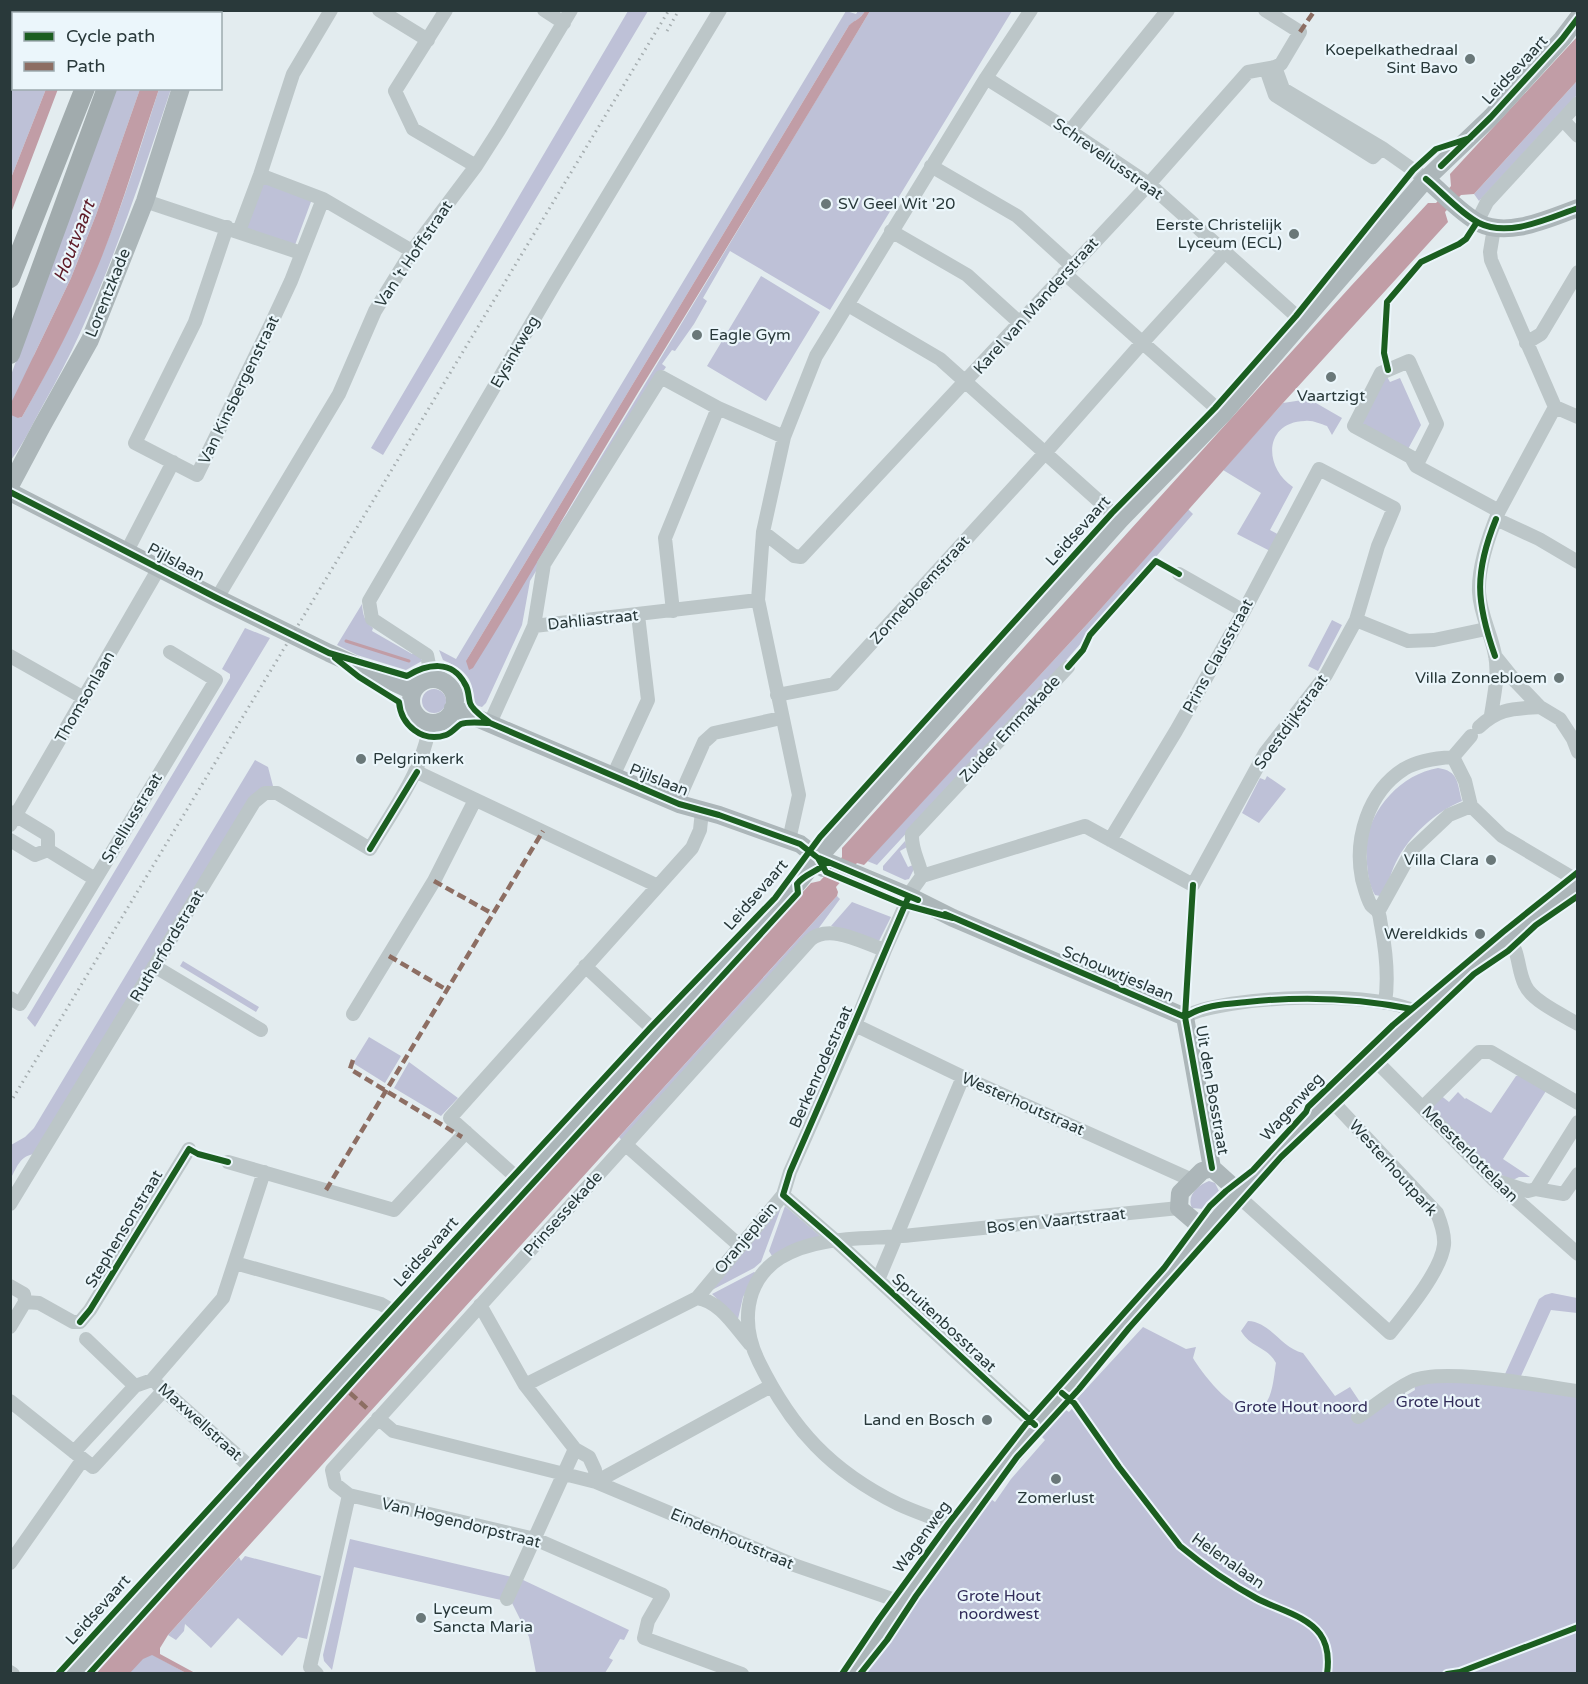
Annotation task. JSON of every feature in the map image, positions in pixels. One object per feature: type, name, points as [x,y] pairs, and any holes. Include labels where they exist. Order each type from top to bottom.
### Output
[{"type":"main road","points":[[10,278],[84,90]]},
{"type":"main road","points":[[10,354],[106,90]]},
{"type":"street","points":[[173,462],[135,443],[195,322],[233,229],[260,175],[293,74],[331,10]]},
{"type":"street","points":[[379,10],[428,40]]},
{"type":"street","points":[[446,10],[395,91],[413,129],[476,166]]},
{"type":"street","points":[[544,10],[564,23]]},
{"type":"street","name":"Van 't Hoffstraat","points":[[217,598],[333,404],[375,311],[412,251],[476,166],[572,10]]},
{"type":"street","name":"Eysinkweg","points":[[432,679],[427,655],[372,619],[369,601],[555,283],[720,10]]},
{"type":"street","points":[[789,840],[799,795],[758,600],[763,532],[784,437],[816,356],[986,78],[1031,10]]},
{"type":"street","points":[[1070,131],[1168,10]]},
{"type":"street","points":[[1265,10],[1300,32],[1281,64],[1270,68],[1283,89],[1382,148],[1485,225],[1517,227],[1578,208]]},
{"type":"street","name":"Leidsevaart","points":[[74,1674],[525,1185],[797,884],[824,864],[1120,520],[1223,414],[1426,179],[1491,117],[1562,39],[1578,18]]},
{"type":"street","name":"Karel van Manderstraat","points":[[763,532],[794,556],[801,557],[1149,184],[1248,72],[1270,68]]},
{"type":"street","name":"Schreveliusstraat","points":[[986,78],[1149,184],[1303,322]]},
{"type":"street","name":"Lorentzkade","points":[[10,486],[90,340],[145,201],[180,90]]},
{"type":"street","points":[[1578,104],[1487,202],[1485,225],[1491,260],[1555,407],[1578,417]]},
{"type":"street","points":[[1563,120],[1578,136]]},
{"type":"street","points":[[932,165],[1017,216],[1142,343],[1223,414]]},
{"type":"street","points":[[260,175],[323,198],[412,251]]},
{"type":"street","points":[[145,201],[301,254],[323,198]]},
{"type":"street","points":[[891,231],[967,275],[1020,323]]},
{"type":"street","name":"Zonnebloemstraat","points":[[777,695],[834,684],[1225,252]]},
{"type":"street","name":"Van Kinsbergenstraat","points":[[127,551],[173,462],[197,475],[270,326],[301,254]]},
{"type":"street","points":[[1526,343],[1541,334],[1578,272]]},
{"type":"street","points":[[848,305],[940,359],[1120,520]]},
{"type":"street","points":[[1416,466],[1437,424],[1409,361],[1381,373],[1354,426],[1411,456],[1416,466],[1578,562]]},
{"type":"street","points":[[534,626],[544,564],[661,377],[718,408],[784,437]]},
{"type":"street","points":[[1491,715],[1496,683],[1495,656],[1481,607],[1480,575],[1498,515],[1555,407]]},
{"type":"street","points":[[673,611],[665,538],[718,408]]},
{"type":"street","name":"Prins Clausstraat","points":[[1110,840],[1176,731],[1244,611],[1319,468],[1394,508]]},
{"type":"street","name":"Pijlslaan","points":[[10,492],[217,598],[413,691]]},
{"type":"street","name":"Soestdijkstraat","points":[[1110,840],[1193,885],[1265,753],[1326,675],[1356,620],[1378,546],[1394,508]]},
{"type":"street","name":"Thomsonlaan","points":[[12,818],[159,568]]},
{"type":"street","points":[[1179,574],[1244,611]]},
{"type":"street","name":"Dahliastraat","points":[[490,723],[534,626],[758,600]]},
{"type":"street","points":[[613,776],[648,700],[638,615]]},
{"type":"street","points":[[1356,620],[1408,641],[1434,640],[1486,629]]},
{"type":"street","name":"Snelliusstraat","points":[[15,1001],[95,879],[216,680],[170,652]]},
{"type":"street","points":[[10,656],[84,698]]},
{"type":"street","points":[[1495,656],[1540,707],[1560,719],[1573,739],[1578,752]]},
{"type":"street","name":"Zuider Emmakade","points":[[922,876],[919,862],[911,845],[912,834],[1068,667]]},
{"type":"street","points":[[432,679],[448,686],[454,697],[453,708],[444,719],[430,722],[419,718],[412,708],[411,697],[421,682],[432,679]]},
{"type":"street","points":[[1385,1003],[1388,986],[1385,948],[1378,912],[1371,905],[1362,879],[1359,845],[1365,822],[1377,796],[1405,769],[1432,759],[1453,757],[1491,715],[1540,707]]},
{"type":"street","name":"Pijlslaan","points":[[453,708],[677,803],[728,818],[800,844],[824,864],[851,878]]},
{"type":"street","points":[[677,803],[704,742],[714,733],[782,718]]},
{"type":"street","points":[[430,722],[427,741],[417,772],[658,886]]},
{"type":"street","points":[[1453,757],[1465,781],[1471,806],[1502,836],[1578,883]]},
{"type":"street","name":"Rutherfordstraat","points":[[10,1204],[254,802],[265,793],[277,793],[370,849],[417,772]]},
{"type":"street","points":[[353,1014],[434,881],[475,800]]},
{"type":"street","points":[[1378,912],[1413,849],[1449,815],[1471,806]]},
{"type":"street","points":[[525,1185],[450,1118],[692,848],[700,830],[702,811]]},
{"type":"street","points":[[12,818],[48,835],[48,850]]},
{"type":"street","points":[[922,876],[1085,826],[1110,840]]},
{"type":"street","points":[[10,840],[35,855],[48,850]]},
{"type":"street","points":[[48,850],[95,879]]},
{"type":"street","name":"Berkenrodestraat","points":[[783,1195],[790,1172],[855,1025],[885,950],[907,901],[922,876]]},
{"type":"street","name":"Schouwtjeslaan","points":[[851,878],[953,918],[1185,1017],[1212,1006],[1287,998],[1385,1003],[1412,1008],[1419,1014]]},
{"type":"street","name":"Wagenweg","points":[[851,1674],[901,1602],[1036,1426],[1238,1196],[1419,1014],[1508,937],[1578,883]]},
{"type":"street","name":"Prinsessekade","points":[[349,1495],[335,1484],[332,1470],[816,935],[837,933],[885,950]]},
{"type":"street","points":[[1508,937],[1515,945],[1524,985],[1532,996],[1578,1024]]},
{"type":"street","points":[[154,966],[261,1030]]},
{"type":"street","points":[[585,966],[660,1036]]},
{"type":"street","name":"Uit den Bosstraat","points":[[1185,1017],[1212,1168],[1232,1186],[1238,1196]]},
{"type":"street","name":"Westerhoutstraat","points":[[855,1025],[963,1077],[1192,1180]]},
{"type":"street","points":[[1423,1107],[1479,1052],[1484,1051],[1491,1052],[1577,1103]]},
{"type":"street","name":"Meesterlottelaan","points":[[1373,1058],[1494,1180],[1578,1254]]},
{"type":"street","points":[[878,1280],[963,1077]]},
{"type":"street","name":"Westerhoutpark","points":[[1238,1196],[1390,1334],[1437,1266],[1444,1245],[1439,1218],[1437,1213],[1331,1100]]},
{"type":"street","points":[[1536,1189],[1578,1122]]},
{"type":"street","points":[[228,1162],[394,1210],[466,1132]]},
{"type":"street","points":[[627,1145],[740,1246]]},
{"type":"street","name":"Stephensonstraat","points":[[25,1302],[39,1303],[73,1322],[80,1322],[90,1311],[189,1149]]},
{"type":"street","points":[[1207,1232],[1179,1208],[1180,1194],[1202,1171],[1212,1168]]},
{"type":"street","points":[[152,1380],[223,1298],[264,1172]]},
{"type":"street","points":[[1494,1180],[1528,1191],[1536,1189],[1564,1194],[1578,1174]]},
{"type":"street","name":"Oranjeplein","points":[[697,1298],[783,1195],[835,1240]]},
{"type":"street","name":"Bos en Vaartstraat","points":[[896,1237],[1179,1208]]},
{"type":"street","points":[[750,1344],[747,1316],[750,1298],[767,1268],[782,1257],[801,1248],[835,1240],[896,1237]]},
{"type":"street","name":"Spruitenbosstraat","points":[[835,1240],[1036,1426]]},
{"type":"street","points":[[235,1263],[381,1304],[402,1316]]},
{"type":"street","points":[[10,1286],[24,1294],[25,1302],[10,1326]]},
{"type":"street","points":[[525,1385],[697,1298],[706,1299],[716,1305],[750,1344],[771,1386],[798,1426],[838,1468],[863,1486],[901,1505],[957,1528]]},
{"type":"street","points":[[480,1305],[525,1385],[575,1449],[589,1457],[595,1470],[596,1482],[771,1386]]},
{"type":"street","name":"Maxwellstraat","points":[[86,1339],[135,1386],[152,1380],[257,1473]]},
{"type":"street","points":[[1358,1417],[1412,1381],[1432,1376],[1487,1379],[1578,1391]]},
{"type":"street","points":[[10,1563],[79,1455],[135,1386]]},
{"type":"street","points":[[10,1401],[93,1467],[164,1390]]},
{"type":"street","name":"Eindenhoutstraat","points":[[378,1418],[393,1431],[596,1482],[794,1565],[901,1602]]},
{"type":"street","points":[[507,1599],[575,1449]]},
{"type":"street","points":[[317,1674],[309,1666],[349,1495]]},
{"type":"street","name":"Van Hogendorpstraat","points":[[349,1495],[535,1539],[663,1595],[648,1621],[644,1638],[742,1674]]},
{"type":"green space","points":[[11,11],[76,11],[12,12],[12,90],[46,90],[11,178]]},
{"type":"green space","points":[[628,11],[648,11],[383,455],[371,448]]},
{"type":"green space","name":"SV Geel Wit '20","points":[[846,11],[856,14],[858,11],[865,11],[848,27],[466,661],[566,515],[870,11],[1012,11],[830,310],[730,251],[703,298],[707,301],[694,324],[675,351],[672,350],[662,364],[666,367],[657,372],[530,581],[522,625],[486,703],[482,707],[475,705],[473,688],[467,676],[443,660],[439,650],[456,659]]},
{"type":"green space","points":[[1577,81],[1577,95],[1479,201],[1474,194]]},
{"type":"green space","points":[[114,90],[140,90],[96,215],[71,278],[34,355],[18,418],[22,417],[73,320],[106,245],[159,90],[171,90],[130,210],[99,290],[63,367],[24,441],[11,460],[11,375]]},
{"type":"green space","points":[[263,182],[312,199],[295,245],[246,228]]},
{"type":"green space","points":[[761,276],[820,312],[766,401],[707,366]]},
{"type":"green space","points":[[1386,375],[1390,382],[1400,378],[1421,425],[1407,451],[1366,429],[1362,422]]},
{"type":"green space","points":[[1309,399],[1342,418],[1332,435],[1327,426],[1308,421],[1291,423],[1275,437],[1272,447],[1276,468],[1293,487],[1270,530],[1283,537],[1274,553],[1237,534],[1261,493],[1223,470],[1283,403]]},
{"type":"green space","points":[[1188,509],[1193,514],[1069,657],[877,865],[867,861],[1090,621]]},
{"type":"green space","points":[[362,604],[365,618],[373,628],[372,631],[412,654],[415,652],[422,661],[406,670],[357,655],[337,645]]},
{"type":"green space","points":[[1332,620],[1342,625],[1318,671],[1308,666]]},
{"type":"green space","points":[[245,628],[270,638],[35,1027],[27,1018],[230,678],[230,674],[222,669]]},
{"type":"green space","points":[[434,689],[439,690],[445,696],[445,706],[439,712],[434,713],[429,712],[423,706],[422,701],[423,696],[429,690]]},
{"type":"green space","points":[[255,760],[268,767],[273,786],[265,787],[34,1154],[22,1160],[11,1178],[11,1145],[25,1137],[34,1128]]},
{"type":"green space","points":[[1438,768],[1454,775],[1462,801],[1433,818],[1415,834],[1401,852],[1383,892],[1380,896],[1375,895],[1368,876],[1366,845],[1374,818],[1381,806],[1400,785],[1412,777]]},
{"type":"green space","points":[[1267,776],[1286,789],[1259,823],[1242,813],[1260,778],[1265,780]]},
{"type":"green space","points":[[905,841],[907,847],[900,851],[908,867],[913,865],[914,869],[909,879],[905,880],[883,870],[883,866]]},
{"type":"green space","points":[[837,896],[840,899],[810,940],[626,1145],[619,1137]]},
{"type":"green space","points":[[852,902],[891,917],[879,941],[831,926]]},
{"type":"green space","points":[[183,961],[259,1007],[256,1012],[180,966]]},
{"type":"green space","points":[[369,1037],[401,1056],[385,1083],[353,1063]]},
{"type":"green space","points":[[409,1062],[458,1098],[441,1116],[394,1088]]},
{"type":"green space","points":[[1521,1075],[1546,1091],[1503,1159],[1530,1177],[1519,1177],[1511,1181],[1487,1165],[1431,1109],[1439,1094],[1449,1102],[1458,1092],[1465,1099],[1491,1113],[1516,1076]]},
{"type":"green space","points":[[1209,1181],[1215,1183],[1219,1191],[1203,1209],[1192,1208],[1192,1195],[1201,1185]]},
{"type":"green space","points":[[785,1206],[820,1236],[794,1244],[772,1256],[769,1251]]},
{"type":"green space","points":[[781,1208],[761,1262],[712,1290]]},
{"type":"green space","points":[[756,1273],[743,1297],[738,1319],[712,1294]]},
{"type":"green space","points":[[1552,1293],[1577,1298],[1577,1313],[1551,1310],[1521,1376],[1505,1374],[1539,1299]]},
{"type":"green space","points":[[1248,1321],[1256,1322],[1270,1330],[1288,1346],[1303,1353],[1335,1396],[1350,1387],[1364,1408],[1405,1391],[1405,1396],[1415,1390],[1414,1384],[1455,1381],[1577,1394],[1577,1673],[865,1674],[991,1499],[995,1502],[1011,1479],[1045,1440],[1042,1437],[1066,1410],[1069,1412],[1075,1405],[1073,1403],[1143,1327],[1186,1349],[1196,1347],[1193,1358],[1198,1366],[1214,1386],[1235,1404],[1256,1410],[1265,1404],[1271,1390],[1276,1363],[1268,1353],[1245,1337],[1241,1331]]},
{"type":"green space","points":[[350,1539],[512,1577],[501,1600],[354,1567],[332,1670],[324,1661],[323,1655]]},
{"type":"green space","points":[[245,1556],[321,1576],[307,1639],[298,1637],[282,1656],[238,1618],[211,1648],[185,1624],[184,1631],[176,1640],[168,1635],[239,1557],[241,1561]]},
{"type":"green space","points":[[521,1579],[629,1630],[624,1640],[620,1639],[609,1658],[613,1660],[605,1673],[536,1673],[529,1637],[511,1601]]},
{"type":"green space","points":[[146,1651],[186,1673],[128,1674]]},
{"type":"shaded area","points":[[865,11],[870,11],[497,629],[473,668],[469,670],[466,661],[478,641],[848,27]]},
{"type":"shaded area","points":[[1577,37],[1577,81],[1474,194],[1461,195],[1445,212],[1448,222],[1283,403],[1090,621],[866,863],[864,865],[857,863],[836,887],[837,896],[168,1635],[160,1648],[160,1654],[195,1673],[186,1673],[152,1655],[143,1659],[130,1673],[93,1674],[811,883],[820,881],[842,857],[842,848],[1351,286],[1428,203],[1436,203],[1451,186],[1450,174]]},
{"type":"shaded area","points":[[46,90],[58,90],[11,213],[11,178]]},
{"type":"shaded area","points":[[140,90],[159,90],[123,200],[90,285],[43,380],[22,417],[18,418],[11,415],[11,403],[71,278],[96,215]]},
{"type":"waterway","points":[[346,641],[409,661]]},
{"type":"railway","points":[[10,1103],[669,10]]},
{"type":"railway","points":[[667,31],[679,10]]},
{"type":"marked path","points":[[1300,32],[1315,10]]},
{"type":"marked path","points":[[326,1190],[543,831]]},
{"type":"marked path","points":[[434,881],[493,914]]},
{"type":"marked path","points":[[389,956],[447,990]]},
{"type":"marked path","points":[[353,1060],[350,1069],[462,1137]]},
{"type":"marked path","points":[[350,1393],[370,1411]]},
{"type":"cycle path","points":[[1441,166],[1491,117],[1562,39],[1578,18]]},
{"type":"cycle path","points":[[58,1674],[651,1027],[775,898],[820,837],[1112,513],[1215,408],[1296,316],[1413,170],[1436,149],[1470,138]]},
{"type":"cycle path","points":[[1426,179],[1465,214],[1491,227],[1529,225],[1578,208]]},
{"type":"cycle path","points":[[1388,370],[1384,353],[1387,302],[1421,262],[1459,244],[1466,239],[1477,222]]},
{"type":"cycle path","points":[[10,492],[329,653],[407,676],[431,667],[446,667],[460,676],[467,689],[471,706],[490,723],[679,804],[719,815],[800,844],[818,858],[826,872],[905,905],[953,918]]},
{"type":"cycle path","points":[[1495,656],[1484,619],[1480,588],[1484,556],[1496,519]]},
{"type":"cycle path","points":[[1068,667],[1083,650],[1090,635],[1156,561],[1179,574]]},
{"type":"cycle path","points":[[335,658],[359,677],[399,702],[408,725],[421,734],[437,737],[448,734],[464,723],[490,723]]},
{"type":"cycle path","points":[[370,849],[417,772]]},
{"type":"cycle path","points":[[819,858],[918,900]]},
{"type":"cycle path","points":[[89,1674],[407,1321],[798,893],[797,884],[800,880],[827,862]]},
{"type":"cycle path","points":[[842,1674],[948,1524],[1029,1420],[1164,1268],[1210,1206],[1253,1170],[1308,1107],[1393,1025],[1578,872]]},
{"type":"cycle path","points":[[1193,885],[1185,1017],[1212,1168]]},
{"type":"cycle path","points":[[860,1674],[887,1640],[916,1596],[1017,1457],[1281,1157],[1474,974],[1508,951],[1536,925],[1578,896]]},
{"type":"cycle path","points":[[908,898],[790,1172],[783,1195],[835,1240],[1035,1425]]},
{"type":"cycle path","points":[[945,914],[1185,1017]]},
{"type":"cycle path","points":[[1185,1017],[1214,1006],[1289,999],[1350,1000],[1412,1009]]},
{"type":"cycle path","points":[[80,1322],[90,1310],[189,1149],[198,1154],[228,1162]]},
{"type":"cycle path","name":"Helenalaan","points":[[1062,1393],[1074,1403],[1119,1467],[1180,1546],[1236,1587],[1299,1617],[1314,1627],[1323,1638],[1326,1648],[1327,1674]]},
{"type":"cycle path","points":[[1447,1674],[1460,1672],[1578,1627]]},
{"type":"place","name":"Koepelkathedraal Sint Bavo","points":[[1470,59]]},
{"type":"place","name":"SV Geel Wit '20","points":[[826,204]]},
{"type":"place","name":"Eerste Christelijk Lyceum (ECL)","points":[[1294,234]]},
{"type":"place","name":"Eagle Gym","points":[[697,335]]},
{"type":"place","name":"Vaartzigt","points":[[1331,377]]},
{"type":"place","name":"Villa Zonnebloem","points":[[1559,678]]},
{"type":"place","name":"Pelgrimkerk","points":[[361,759]]},
{"type":"place","name":"Villa Clara","points":[[1491,860]]},
{"type":"place","name":"Wereldkids","points":[[1480,934]]},
{"type":"place","name":"Land en Bosch","points":[[987,1420]]},
{"type":"place","name":"Zomerlust","points":[[1056,1479]]},
{"type":"place","name":"Lyceum Sancta Maria","points":[[421,1618]]},
{"type":"water label","name":"Houtvaart","points":[[74,241]]},
{"type":"park label","name":"Grote Hout","points":[[1438,1402]]},
{"type":"park label","name":"Grote Hout noord","points":[[1301,1407]]},
{"type":"park label","name":"Grote Hout noordwest","points":[[999,1605]]}]
